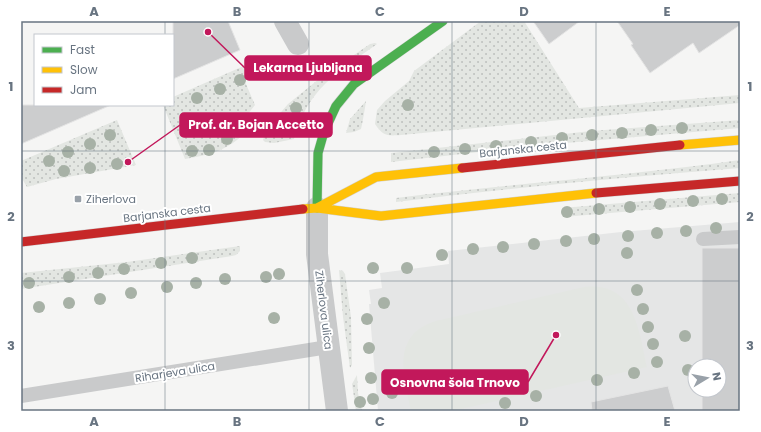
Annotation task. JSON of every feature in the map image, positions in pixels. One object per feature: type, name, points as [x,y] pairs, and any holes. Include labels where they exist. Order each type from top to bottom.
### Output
[{"type":"main road","points":[[317,208],[318,153],[326,126],[336,106],[354,84],[443,21]]},
{"type":"main road","name":"Barjanska cesta","points":[[317,208],[376,177],[645,148],[740,140]]},
{"type":"main road","name":"Barjanska cesta","points":[[21,242],[317,208],[381,216],[564,196],[740,181]]},
{"type":"street","points":[[285,21],[298,44]]},
{"type":"street","name":"Ziherlova ulica","points":[[317,208],[317,254],[337,411]]},
{"type":"lane","points":[[703,239],[740,237]]},
{"type":"lane","name":"Riharjeva ulica","points":[[21,396],[328,347]]},
{"type":"shaded area","points":[[481,21],[524,21],[579,108],[740,95],[740,103],[401,135],[389,135],[380,131],[375,124],[377,110],[385,101],[409,81],[414,71]]},
{"type":"shaded area","points":[[370,44],[377,44],[337,73],[316,94],[300,121],[294,139],[274,143],[265,142],[263,140],[276,118],[288,104],[319,79]]},
{"type":"shaded area","points":[[246,65],[250,73],[243,77],[255,105],[236,129],[243,135],[236,141],[216,152],[185,159],[163,106],[174,106],[174,97]]},
{"type":"shaded area","points":[[366,101],[361,129],[346,133],[350,119]]},
{"type":"shaded area","points":[[117,120],[136,165],[56,179],[27,187],[21,177],[21,161]]},
{"type":"shaded area","points":[[740,120],[740,128],[531,146],[391,162],[391,153],[591,131]]},
{"type":"shaded area","points":[[740,160],[740,168],[568,183],[396,202],[396,198],[654,171]]},
{"type":"shaded area","points":[[740,193],[740,202],[563,217],[562,208]]},
{"type":"shaded area","points":[[740,222],[740,411],[378,411],[369,290],[382,288],[380,273],[449,264],[448,251],[621,232]]},
{"type":"shaded area","points":[[240,246],[240,251],[236,255],[232,256],[21,289],[21,273],[127,262]]},
{"type":"shaded area","points":[[339,270],[343,271],[345,274],[351,317],[352,365],[350,368],[343,317]]},
{"type":"shaded area","points":[[584,287],[601,287],[614,292],[624,300],[632,311],[637,324],[647,367],[452,411],[411,411],[405,385],[404,358],[406,347],[412,336],[421,327],[436,321]]},
{"type":"shaded area","points":[[357,375],[358,393],[362,411],[356,411],[352,384]]},
{"type":"building","points":[[173,21],[228,21],[240,50],[174,79]]},
{"type":"building","points":[[533,21],[580,21],[549,44]]},
{"type":"building","points":[[617,21],[740,21],[740,25],[699,53],[693,43],[650,73]]},
{"type":"building","points":[[21,105],[109,106],[21,144]]},
{"type":"building","points":[[702,248],[740,248],[740,411],[702,411],[702,398],[727,398],[727,358],[702,358]]},
{"type":"building","points":[[668,386],[675,411],[592,411],[591,402]]},
{"type":"traffic: fast","points":[[317,208],[318,153],[324,132],[336,106],[354,84],[443,21]]},
{"type":"traffic: slow","points":[[680,145],[740,140]]},
{"type":"traffic: slow","points":[[317,208],[376,177],[462,168]]},
{"type":"traffic: slow","points":[[303,209],[317,208],[381,216],[596,193]]},
{"type":"traffic: jam","points":[[462,168],[680,145]]},
{"type":"traffic: jam","points":[[596,193],[740,181]]},
{"type":"traffic: jam","points":[[21,242],[303,209]]},
{"type":"place","name":"Lekarna Ljubljana","points":[[208,32]]},
{"type":"place","name":"Prof. dr. Bojan Accetto","points":[[128,162]]},
{"type":"place","name":"Ziherlova","points":[[78,199]]},
{"type":"place","name":"Osnovna šola Trnovo","points":[[556,335]]}]
